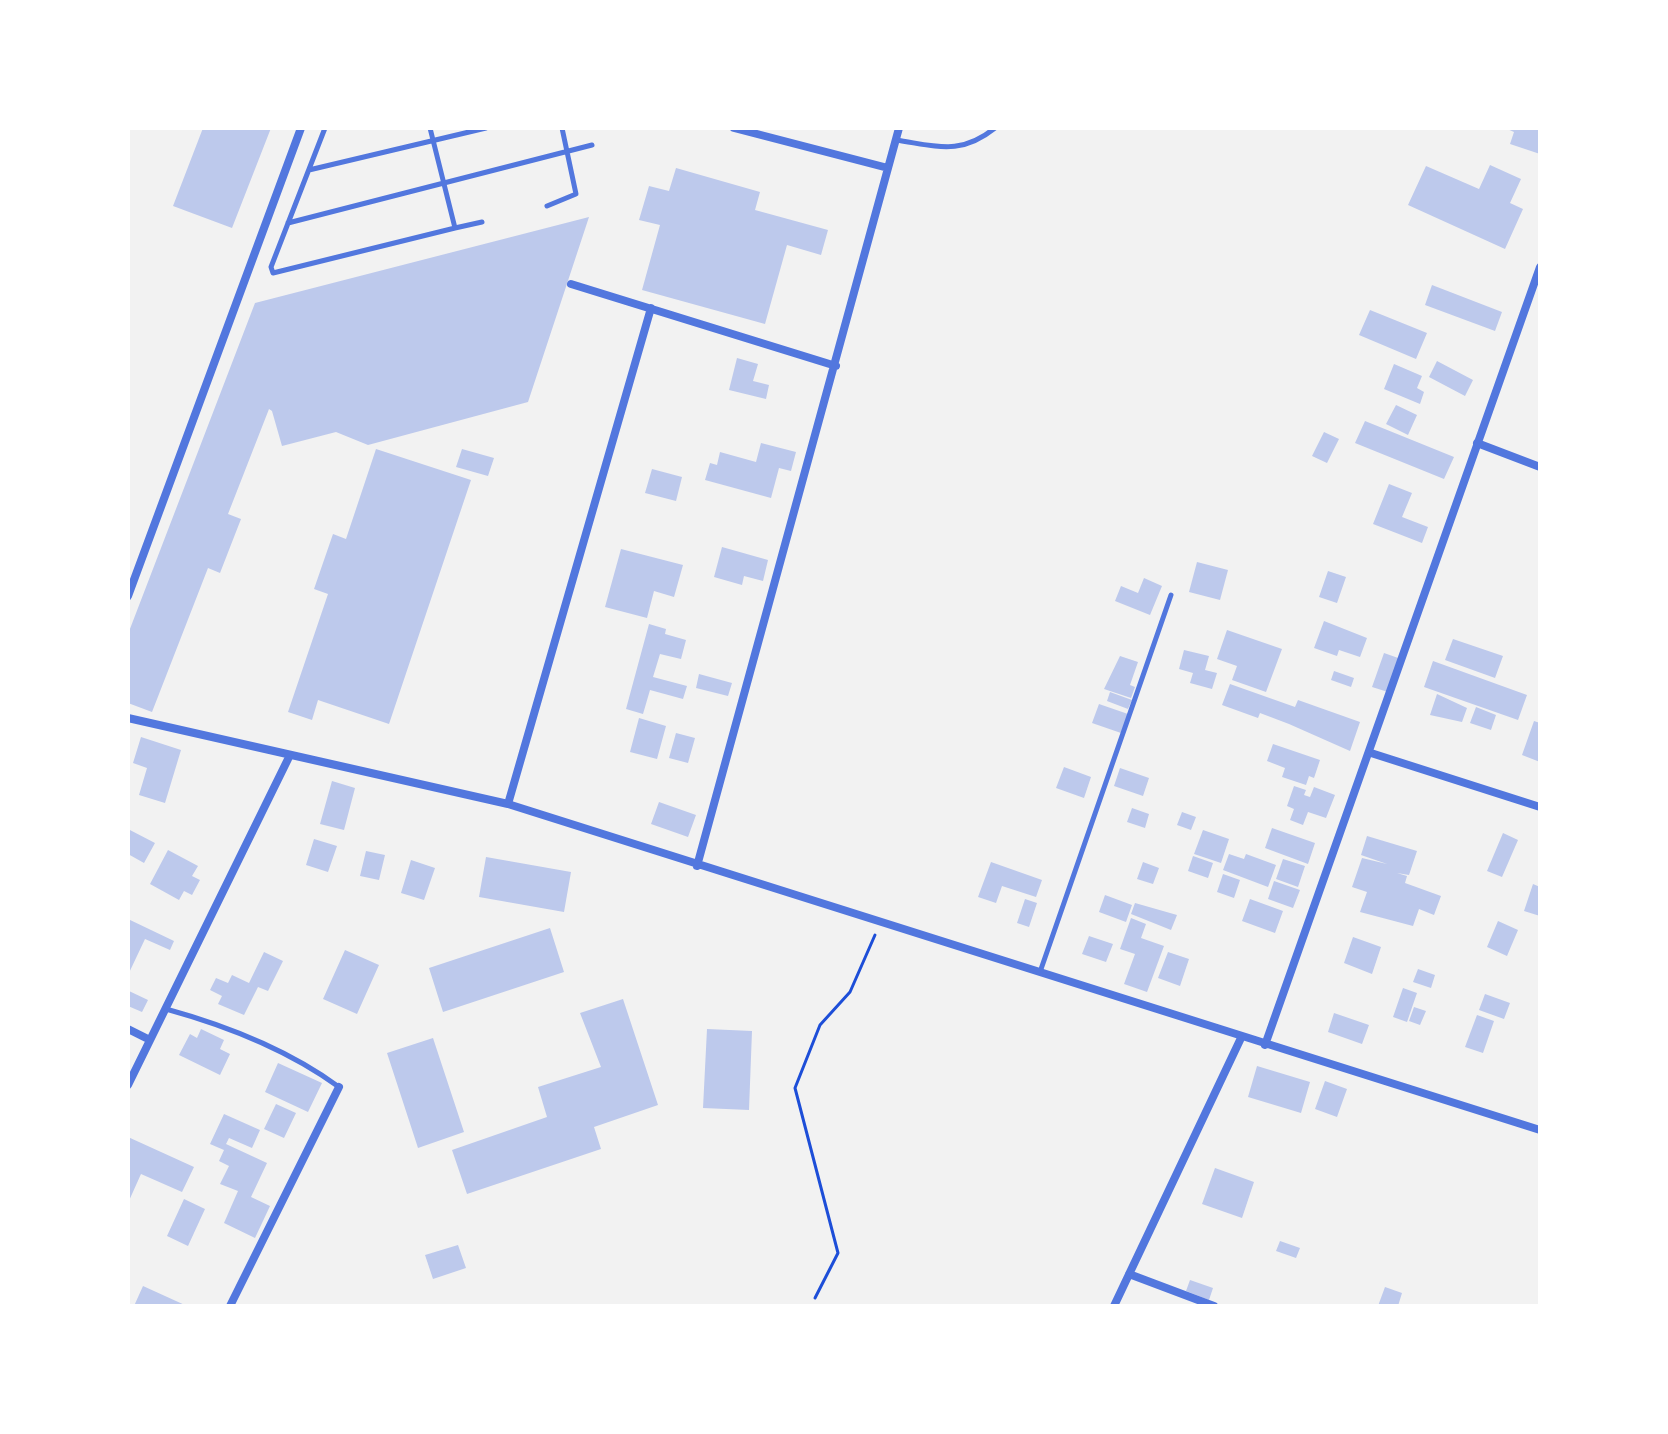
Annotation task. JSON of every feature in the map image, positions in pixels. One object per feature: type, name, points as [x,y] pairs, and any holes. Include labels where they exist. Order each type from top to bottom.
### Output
[{"type":"street","points":[[128,596],[301,128]]},
{"type":"street","points":[[734,128],[888,168]]},
{"type":"street","points":[[697,866],[899,128]]},
{"type":"street","points":[[1265,1045],[1371,753],[1540,267]]},
{"type":"street","points":[[571,284],[836,366]]},
{"type":"street","points":[[508,804],[651,308]]},
{"type":"street","points":[[1477,443],[1540,467]]},
{"type":"street","points":[[128,718],[508,804],[879,924],[1540,1130]]},
{"type":"street","points":[[1371,753],[1540,807]]},
{"type":"street","points":[[128,1085],[290,755]]},
{"type":"street","points":[[128,1029],[150,1040]]},
{"type":"street","points":[[1114,1306],[1241,1038]]},
{"type":"street","points":[[230,1306],[339,1087]]},
{"type":"street","points":[[1129,1274],[1214,1306]]},
{"type":"lane","points":[[325,128],[271,267],[273,273],[482,222]]},
{"type":"lane","points":[[430,128],[455,228]]},
{"type":"lane","points":[[309,170],[486,128]]},
{"type":"lane","points":[[547,206],[576,194],[562,128]]},
{"type":"lane","points":[[896,140],[958,149],[980,140],[995,128]]},
{"type":"lane","points":[[288,223],[592,145]]},
{"type":"lane","points":[[1039,974],[1171,595]]},
{"type":"lane","points":[[165,1009],[223,1025],[313,1068],[339,1087]]},
{"type":"path","points":[[815,1298],[838,1253],[795,1088],[820,1025],[850,992],[879,924]]},
{"type":"building","points":[[203,128],[271,128],[232,228],[173,206]]},
{"type":"building","points":[[1505,128],[1540,128],[1540,154],[1510,144],[1514,132]]},
{"type":"building","points":[[1490,165],[1521,179],[1510,203],[1523,209],[1505,249],[1408,205],[1426,166],[1479,189]]},
{"type":"building","points":[[676,168],[760,192],[755,210],[828,230],[821,255],[787,245],[765,324],[642,290],[660,225],[639,220],[649,186],[669,191]]},
{"type":"building","points":[[589,217],[528,402],[368,445],[336,432],[282,446],[269,409],[228,514],[241,519],[220,573],[208,568],[152,712],[128,703],[128,634],[255,303]]},
{"type":"building","points":[[1432,285],[1502,312],[1495,331],[1425,305]]},
{"type":"building","points":[[1370,310],[1427,333],[1416,359],[1359,335]]},
{"type":"building","points":[[737,358],[758,364],[753,381],[769,385],[766,399],[729,390]]},
{"type":"building","points":[[1437,361],[1473,380],[1465,396],[1429,377]]},
{"type":"building","points":[[1394,364],[1422,376],[1417,388],[1424,392],[1420,404],[1384,389]]},
{"type":"building","points":[[1396,405],[1417,415],[1408,435],[1386,424]]},
{"type":"building","points":[[1365,421],[1454,457],[1444,479],[1355,443]]},
{"type":"building","points":[[1324,432],[1339,439],[1327,463],[1312,456]]},
{"type":"building","points":[[761,443],[796,452],[791,471],[779,468],[771,498],[705,480],[710,463],[717,465],[720,452],[756,462]]},
{"type":"building","points":[[376,449],[471,480],[389,724],[318,700],[312,720],[288,712],[328,594],[314,589],[333,534],[346,539]]},
{"type":"building","points":[[462,449],[494,458],[488,476],[456,467]]},
{"type":"building","points":[[652,469],[682,477],[676,501],[645,493]]},
{"type":"building","points":[[1389,484],[1412,493],[1402,517],[1428,527],[1422,543],[1373,524]]},
{"type":"building","points":[[722,547],[768,560],[763,581],[744,576],[742,585],[714,577]]},
{"type":"building","points":[[621,549],[683,565],[674,597],[654,591],[647,618],[605,607]]},
{"type":"building","points":[[1197,562],[1228,570],[1220,600],[1189,592]]},
{"type":"building","points":[[1328,571],[1346,577],[1337,603],[1319,597]]},
{"type":"building","points":[[1144,578],[1162,586],[1150,615],[1115,601],[1121,586],[1138,593]]},
{"type":"building","points":[[1324,621],[1367,638],[1360,657],[1339,650],[1337,656],[1314,648]]},
{"type":"building","points":[[649,624],[666,629],[665,634],[686,640],[681,659],[660,654],[653,677],[687,686],[683,699],[650,690],[643,714],[626,709]]},
{"type":"building","points":[[1227,630],[1282,649],[1266,692],[1232,680],[1237,666],[1217,659]]},
{"type":"building","points":[[1453,639],[1503,656],[1495,678],[1445,660]]},
{"type":"building","points":[[1184,650],[1209,656],[1205,670],[1217,673],[1212,689],[1190,683],[1193,673],[1179,669]]},
{"type":"building","points":[[1384,653],[1401,659],[1388,692],[1372,687]]},
{"type":"building","points":[[1120,656],[1138,662],[1130,685],[1135,687],[1131,698],[1104,689]]},
{"type":"building","points":[[1433,661],[1527,695],[1518,720],[1424,687]]},
{"type":"building","points":[[1334,671],[1354,678],[1351,687],[1331,680]]},
{"type":"building","points":[[699,674],[732,683],[728,696],[696,688]]},
{"type":"building","points":[[1230,684],[1295,707],[1298,700],[1360,722],[1350,751],[1260,713],[1258,718],[1222,705]]},
{"type":"building","points":[[1110,692],[1132,700],[1128,709],[1107,701]]},
{"type":"building","points":[[1437,694],[1467,708],[1462,722],[1430,715]]},
{"type":"building","points":[[1099,704],[1128,714],[1121,733],[1092,723]]},
{"type":"building","points":[[1476,707],[1496,715],[1491,730],[1470,723]]},
{"type":"building","points":[[639,718],[666,726],[657,759],[630,752]]},
{"type":"building","points":[[1534,721],[1540,723],[1540,762],[1522,755]]},
{"type":"building","points":[[676,733],[695,738],[688,763],[669,758]]},
{"type":"building","points":[[141,737],[181,750],[165,803],[139,795],[147,768],[133,763]]},
{"type":"building","points":[[1273,744],[1320,760],[1314,778],[1309,776],[1306,785],[1282,777],[1285,768],[1267,761]]},
{"type":"building","points":[[1064,767],[1091,777],[1084,798],[1056,788]]},
{"type":"building","points":[[1120,768],[1149,778],[1143,796],[1114,786]]},
{"type":"building","points":[[332,781],[355,788],[344,830],[320,824]]},
{"type":"building","points":[[1294,786],[1306,790],[1304,795],[1310,797],[1314,787],[1335,795],[1326,818],[1308,812],[1303,825],[1290,820],[1294,809],[1287,806]]},
{"type":"building","points":[[659,802],[696,815],[688,837],[651,824]]},
{"type":"building","points":[[1132,808],[1149,814],[1145,828],[1127,822]]},
{"type":"building","points":[[1182,812],[1196,817],[1191,830],[1177,825]]},
{"type":"building","points":[[1272,828],[1315,843],[1308,864],[1265,848]]},
{"type":"building","points":[[128,829],[155,843],[144,863],[128,854]]},
{"type":"building","points":[[1203,830],[1229,839],[1221,863],[1194,854]]},
{"type":"building","points":[[1503,833],[1518,840],[1502,877],[1487,871]]},
{"type":"building","points":[[1367,836],[1417,851],[1409,875],[1397,873],[1407,876],[1405,883],[1441,896],[1434,915],[1419,909],[1413,926],[1360,912],[1367,892],[1352,887],[1362,858],[1387,864],[1361,855]]},
{"type":"building","points":[[314,839],[337,846],[328,872],[306,865]]},
{"type":"building","points":[[168,850],[198,866],[192,876],[200,880],[192,895],[184,891],[179,900],[150,884]]},
{"type":"building","points":[[366,851],[385,855],[379,880],[360,876]]},
{"type":"building","points":[[1229,854],[1244,859],[1246,854],[1276,865],[1268,887],[1223,870]]},
{"type":"building","points":[[1193,856],[1213,863],[1208,878],[1188,871]]},
{"type":"building","points":[[486,857],[571,872],[564,912],[479,897]]},
{"type":"building","points":[[1283,859],[1305,866],[1298,887],[1276,879]]},
{"type":"building","points":[[411,860],[435,868],[424,900],[401,893]]},
{"type":"building","points":[[991,862],[1042,880],[1036,897],[1002,886],[996,903],[978,897]]},
{"type":"building","points":[[1143,862],[1159,868],[1153,884],[1137,879]]},
{"type":"building","points":[[1223,874],[1240,880],[1234,898],[1217,892]]},
{"type":"building","points":[[1274,881],[1300,890],[1293,908],[1268,899]]},
{"type":"building","points":[[1533,884],[1540,887],[1540,916],[1524,911]]},
{"type":"building","points":[[1105,895],[1132,905],[1126,922],[1099,912]]},
{"type":"building","points":[[1025,899],[1037,903],[1029,927],[1017,923]]},
{"type":"building","points":[[1250,899],[1283,911],[1275,933],[1242,921]]},
{"type":"building","points":[[1135,903],[1177,915],[1171,930],[1131,914]]},
{"type":"building","points":[[1131,918],[1146,924],[1141,938],[1164,946],[1147,992],[1124,984],[1135,954],[1120,949]]},
{"type":"building","points":[[128,919],[174,941],[170,950],[145,939],[128,975]]},
{"type":"building","points":[[1498,921],[1518,930],[1507,956],[1487,947]]},
{"type":"building","points":[[550,928],[564,972],[443,1012],[429,968]]},
{"type":"building","points":[[1089,936],[1113,944],[1106,962],[1082,954]]},
{"type":"building","points":[[1353,937],[1381,947],[1372,974],[1344,963]]},
{"type":"building","points":[[345,950],[379,965],[357,1014],[323,999]]},
{"type":"building","points":[[264,952],[283,961],[268,991],[258,987],[244,1015],[218,1004],[222,996],[210,990],[216,978],[228,983],[232,975],[249,983]]},
{"type":"building","points":[[1168,952],[1189,959],[1180,986],[1158,978]]},
{"type":"building","points":[[1418,969],[1435,975],[1431,988],[1413,982]]},
{"type":"building","points":[[1403,988],[1417,993],[1407,1022],[1393,1017]]},
{"type":"building","points":[[129,991],[148,1000],[142,1012],[128,1006]]},
{"type":"building","points":[[1485,994],[1510,1003],[1504,1019],[1479,1010]]},
{"type":"building","points":[[623,999],[658,1105],[594,1127],[601,1149],[467,1194],[452,1150],[547,1117],[538,1087],[601,1067],[580,1013]]},
{"type":"building","points":[[1414,1007],[1426,1011],[1420,1025],[1409,1021]]},
{"type":"building","points":[[1334,1013],[1369,1025],[1362,1044],[1328,1032]]},
{"type":"building","points":[[1477,1015],[1494,1021],[1483,1053],[1465,1047]]},
{"type":"building","points":[[201,1029],[224,1040],[220,1049],[230,1054],[220,1075],[179,1055],[190,1034],[197,1038]]},
{"type":"building","points":[[707,1029],[752,1031],[749,1110],[703,1108]]},
{"type":"building","points":[[433,1038],[464,1132],[418,1148],[387,1053]]},
{"type":"building","points":[[278,1063],[322,1083],[308,1112],[265,1092]]},
{"type":"building","points":[[1257,1066],[1310,1082],[1301,1113],[1248,1097]]},
{"type":"building","points":[[1325,1081],[1347,1089],[1337,1117],[1315,1109]]},
{"type":"building","points":[[276,1104],[296,1113],[284,1138],[264,1129]]},
{"type":"building","points":[[224,1114],[260,1130],[252,1148],[229,1138],[226,1144],[267,1163],[251,1197],[270,1206],[255,1238],[224,1223],[238,1191],[220,1184],[229,1166],[219,1161],[224,1150],[210,1144]]},
{"type":"building","points":[[128,1137],[194,1167],[182,1192],[141,1174],[128,1203]]},
{"type":"building","points":[[1215,1168],[1254,1182],[1242,1218],[1202,1204]]},
{"type":"building","points":[[184,1199],[205,1209],[188,1246],[167,1236]]},
{"type":"building","points":[[1280,1241],[1300,1248],[1296,1258],[1276,1251]]},
{"type":"building","points":[[458,1245],[466,1268],[433,1279],[425,1255]]},
{"type":"building","points":[[1190,1280],[1213,1288],[1209,1300],[1186,1291]]},
{"type":"building","points":[[143,1286],[187,1306],[134,1306]]},
{"type":"building","points":[[1385,1287],[1402,1293],[1398,1306],[1378,1306]]}]
